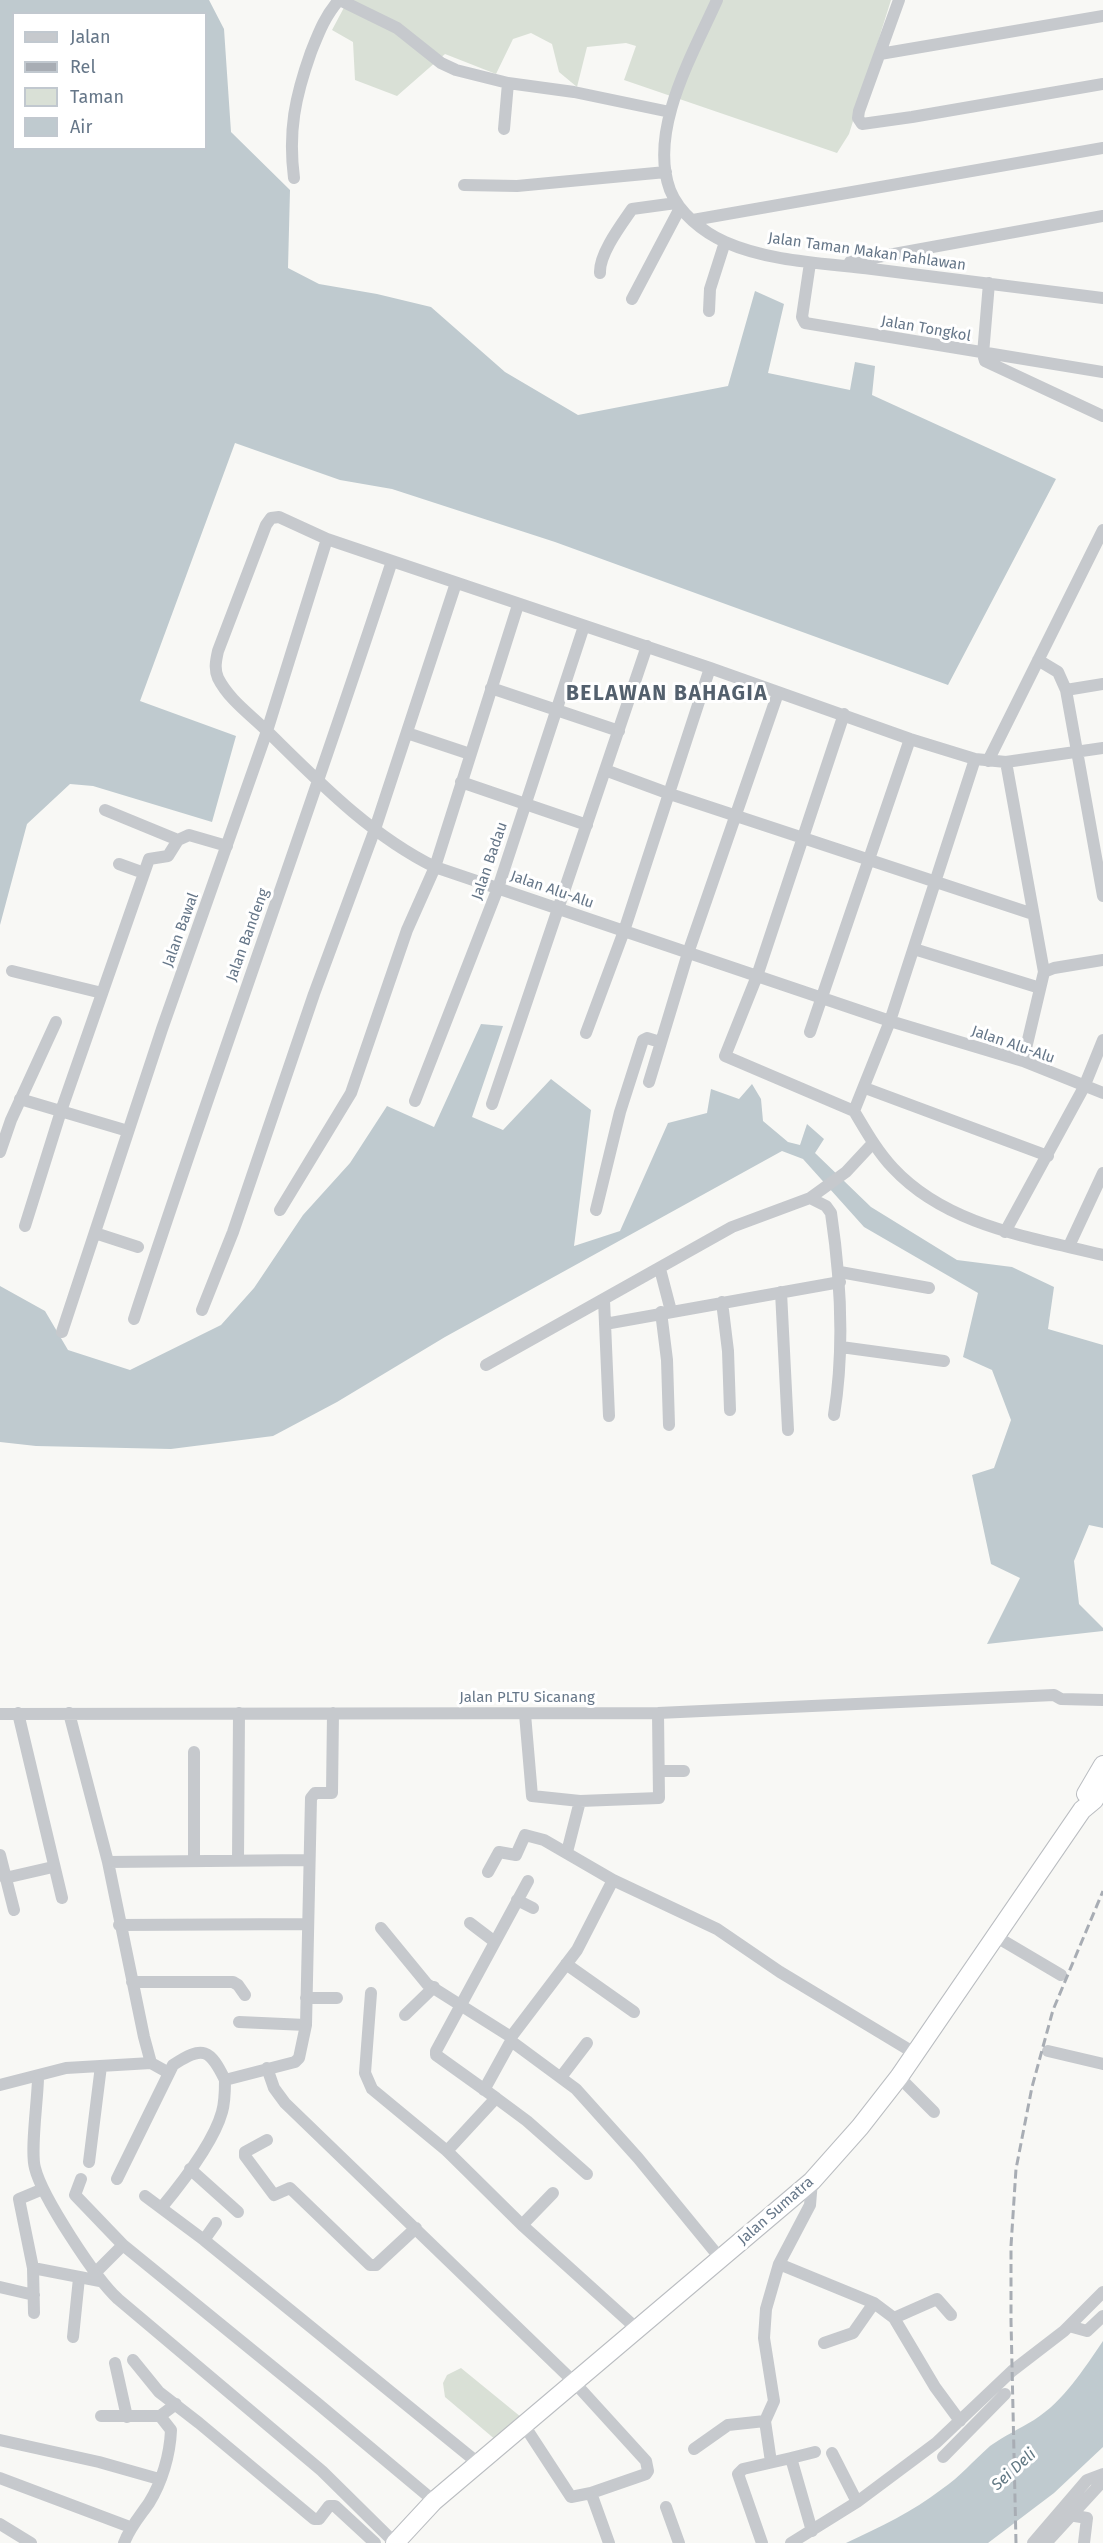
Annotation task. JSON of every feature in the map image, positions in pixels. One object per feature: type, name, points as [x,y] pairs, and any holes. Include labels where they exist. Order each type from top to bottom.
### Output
[{"type":"highway","name":"Jalan Sumatra","points":[[1082,1810],[1086,1794],[1103,1765]]},
{"type":"highway","name":"Jalan Sumatra","points":[[395,2543],[434,2501],[812,2181],[860,2127],[916,2054],[1082,1810],[1094,1800],[1103,1785]]},
{"type":"street","points":[[294,178],[291,153],[292,122],[299,86],[323,21],[339,0],[402,32],[448,67],[508,83],[670,112]]},
{"type":"street","name":"Jalan Taman Makan Pahlawan","points":[[717,0],[670,112],[665,133],[666,172],[670,189],[678,206],[706,232],[725,242],[754,252],[810,263],[1103,298]]},
{"type":"street","points":[[899,0],[858,116],[860,122],[865,124],[1103,84]]},
{"type":"street","points":[[880,54],[1103,16]]},
{"type":"street","points":[[504,129],[508,83]]},
{"type":"street","points":[[693,220],[1103,148]]},
{"type":"street","points":[[464,185],[518,186],[666,172]]},
{"type":"street","points":[[600,273],[605,250],[632,209],[678,206]]},
{"type":"street","points":[[632,299],[678,206]]},
{"type":"street","points":[[838,265],[1103,216]]},
{"type":"street","points":[[709,311],[710,290],[725,242]]},
{"type":"street","name":"Jalan Tongkol","points":[[810,263],[802,317],[805,322],[983,354],[1103,372]]},
{"type":"street","points":[[989,283],[983,354],[985,360],[991,365],[1103,416]]},
{"type":"street","name":"Jalan Alu-Alu","points":[[327,538],[279,517],[271,518],[266,525],[218,651],[216,675],[227,693],[319,783],[402,850],[435,867],[890,1021],[1023,1061],[1103,1093]]},
{"type":"street","points":[[854,1111],[890,1021],[936,882],[982,760],[1038,660],[1103,530]]},
{"type":"street","points":[[327,538],[518,605],[647,646],[910,739],[982,760],[1006,762],[1103,748]]},
{"type":"street","name":"Jalan Bawal","points":[[62,1332],[128,1131],[267,730],[327,538]]},
{"type":"street","name":"Jalan Bandeng","points":[[134,1319],[229,1033],[319,783],[392,561]]},
{"type":"street","points":[[202,1310],[233,1232],[314,994],[375,829],[456,583]]},
{"type":"street","points":[[280,1210],[351,1093],[407,930],[435,867],[518,605]]},
{"type":"street","name":"Jalan Badau","points":[[415,1101],[498,888],[584,626]]},
{"type":"street","points":[[492,1104],[647,646]]},
{"type":"street","points":[[1038,660],[1058,672],[1066,690],[1103,896]]},
{"type":"street","points":[[586,1033],[624,931],[710,668]]},
{"type":"street","points":[[1066,690],[1103,684]]},
{"type":"street","points":[[491,688],[619,730]]},
{"type":"street","points":[[649,1082],[688,953],[778,693]]},
{"type":"street","points":[[844,714],[757,976],[725,1056],[854,1111],[873,1143],[894,1168],[920,1192],[938,1204],[1005,1232],[1103,1255]]},
{"type":"street","points":[[407,733],[470,754]]},
{"type":"street","points":[[810,1032],[910,739]]},
{"type":"street","points":[[1006,762],[1044,972],[1023,1061]]},
{"type":"street","points":[[605,770],[735,816],[1033,914]]},
{"type":"street","points":[[461,782],[587,825]]},
{"type":"street","points":[[105,810],[178,840]]},
{"type":"street","points":[[25,1226],[61,1111],[150,858],[168,855],[178,840],[193,835],[227,846]]},
{"type":"street","points":[[119,864],[144,873]]},
{"type":"street","points":[[914,949],[1040,988]]},
{"type":"street","points":[[1044,972],[1054,968],[1103,960]]},
{"type":"street","points":[[12,971],[102,993]]},
{"type":"street","points":[[0,1152],[20,1100],[56,1023]]},
{"type":"street","points":[[596,1210],[620,1112],[643,1040],[647,1038],[660,1042]]},
{"type":"street","points":[[1005,1232],[1084,1087],[1103,1040]]},
{"type":"street","points":[[865,1088],[1048,1156]]},
{"type":"street","points":[[20,1100],[128,1131]]},
{"type":"street","points":[[486,1365],[732,1227],[815,1195],[846,1172],[873,1143]]},
{"type":"street","points":[[1069,1246],[1103,1173]]},
{"type":"street","points":[[815,1195],[831,1213],[840,1277],[841,1347],[834,1415]]},
{"type":"street","points":[[94,1233],[138,1246]]},
{"type":"street","points":[[660,1269],[666,1312],[669,1425]]},
{"type":"street","points":[[605,1324],[781,1292],[840,1277],[929,1288]]},
{"type":"street","points":[[781,1292],[788,1430]]},
{"type":"street","points":[[604,1300],[609,1416]]},
{"type":"street","points":[[722,1302],[728,1351],[730,1410]]},
{"type":"street","points":[[841,1347],[944,1361]]},
{"type":"street","name":"Jalan PLTU Sicanang","points":[[0,1714],[658,1713],[1103,1691]]},
{"type":"street","name":"Jalan PLTU Sicanang","points":[[1054,1695],[1061,1699],[1103,1700]]},
{"type":"street","points":[[18,1713],[53,1868],[62,1898]]},
{"type":"street","points":[[69,1713],[108,1862],[119,1925],[151,2063]]},
{"type":"street","points":[[238,1860],[239,1713]]},
{"type":"street","points":[[225,2080],[297,2060],[306,2025],[311,1797],[315,1793],[330,1794],[333,1787],[333,1713]]},
{"type":"street","points":[[525,1714],[532,1796],[580,1801],[655,1800],[660,1795],[658,1713]]},
{"type":"street","points":[[194,1752],[194,1861]]},
{"type":"street","points":[[660,1771],[684,1771]]},
{"type":"street","points":[[567,1852],[580,1801]]},
{"type":"street","points":[[488,1872],[499,1852],[516,1855],[525,1835],[544,1840],[613,1881],[717,1929],[780,1972],[916,2054]]},
{"type":"street","points":[[0,1855],[14,1910]]},
{"type":"street","points":[[108,1862],[308,1860]]},
{"type":"street","points":[[5,1878],[53,1868]]},
{"type":"street","points":[[528,1881],[435,2053],[527,2121],[587,2174]]},
{"type":"street","points":[[484,2090],[511,2039],[584,1938],[613,1881]]},
{"type":"street","points":[[517,1900],[533,1908]]},
{"type":"street","points":[[470,1923],[495,1942]]},
{"type":"street","points":[[119,1925],[308,1924]]},
{"type":"street","points":[[381,1928],[422,1980],[461,2003],[576,2089],[638,2158],[720,2258]]},
{"type":"street","points":[[995,1936],[1061,1975]]},
{"type":"street","points":[[566,1964],[634,2012]]},
{"type":"street","points":[[132,1982],[233,1982],[238,1985],[244,1995]]},
{"type":"street","points":[[405,2016],[434,1987]]},
{"type":"street","points":[[371,1993],[365,2073],[372,2089],[447,2151],[522,2225],[636,2328]]},
{"type":"street","points":[[306,1998],[336,1998]]},
{"type":"street","points":[[239,2022],[306,2025]]},
{"type":"street","points":[[561,2077],[587,2043]]},
{"type":"street","points":[[1048,2051],[1101,2064]]},
{"type":"street","points":[[117,2179],[173,2065],[184,2058],[203,2053],[215,2059],[225,2080],[221,2115],[190,2169],[162,2208]]},
{"type":"street","points":[[0,2085],[66,2068],[151,2063],[170,2073]]},
{"type":"street","points":[[89,2162],[101,2066]]},
{"type":"street","points":[[267,2068],[274,2088],[285,2103],[574,2382],[648,2466],[646,2474],[574,2498],[569,2496],[524,2425]]},
{"type":"street","points":[[38,2077],[34,2167],[43,2189],[98,2277],[118,2299],[322,2472],[395,2543]]},
{"type":"street","points":[[899,2077],[934,2112]]},
{"type":"street","points":[[447,2151],[496,2098]]},
{"type":"street","points":[[267,2140],[246,2152],[245,2157],[274,2195],[290,2188],[370,2265],[375,2265],[416,2228]]},
{"type":"street","points":[[190,2169],[238,2212]]},
{"type":"street","points":[[81,2179],[75,2195],[123,2245],[434,2501]]},
{"type":"street","points":[[771,2462],[765,2421],[774,2395],[764,2322],[769,2293],[779,2264],[810,2205],[812,2181]]},
{"type":"street","points":[[34,2313],[33,2268],[20,2199],[43,2189]]},
{"type":"street","points":[[522,2225],[553,2193]]},
{"type":"street","points":[[145,2196],[204,2240],[478,2463]]},
{"type":"street","points":[[204,2240],[216,2223]]},
{"type":"street","points":[[33,2268],[79,2278],[98,2277],[123,2245]]},
{"type":"street","points":[[779,2264],[874,2303],[894,2319],[935,2387],[965,2422]]},
{"type":"street","points":[[73,2337],[79,2278]]},
{"type":"street","points":[[0,2287],[34,2295]]},
{"type":"street","points":[[944,2457],[965,2422],[1012,2371],[1069,2326],[1103,2292]]},
{"type":"street","points":[[894,2319],[937,2299],[951,2315]]},
{"type":"street","points":[[824,2343],[853,2333],[874,2303]]},
{"type":"street","points":[[1069,2326],[1087,2331],[1103,2316]]},
{"type":"street","points":[[133,2360],[159,2392],[314,2519],[319,2519],[329,2506],[335,2506],[375,2543]]},
{"type":"street","points":[[115,2363],[127,2417]]},
{"type":"street","points":[[791,2543],[857,2502],[1005,2394]]},
{"type":"street","points":[[101,2416],[160,2416],[176,2404]]},
{"type":"street","points":[[124,2543],[130,2527],[149,2502],[170,2449],[171,2430],[160,2416]]},
{"type":"street","points":[[694,2449],[728,2425],[765,2421]]},
{"type":"street","points":[[0,2440],[99,2462],[159,2479]]},
{"type":"street","points":[[762,2543],[738,2474],[742,2469],[815,2452]]},
{"type":"street","points":[[832,2452],[857,2502]]},
{"type":"street","points":[[791,2458],[812,2530]]},
{"type":"street","points":[[1033,2543],[1087,2480],[1103,2474]]},
{"type":"street","points":[[0,2478],[130,2527]]},
{"type":"street","points":[[1046,2543],[1103,2481]]},
{"type":"street","points":[[591,2493],[609,2543]]},
{"type":"street","points":[[666,2507],[679,2543]]},
{"type":"street","points":[[1070,2515],[1087,2518],[1090,2543]]},
{"type":"street","points":[[0,2524],[32,2543]]},
{"type":"green space","points":[[348,0],[891,0],[849,134],[837,153],[624,80],[636,46],[626,43],[587,47],[577,87],[559,72],[552,44],[531,33],[513,39],[496,74],[445,54],[397,96],[355,80],[353,42],[332,30]]},
{"type":"green space","points":[[461,2368],[521,2417],[497,2441],[445,2397],[443,2383],[447,2375]]},
{"type":"water","points":[[0,0],[209,0],[224,29],[231,132],[290,190],[288,268],[319,284],[377,294],[431,307],[505,372],[578,415],[728,386],[755,291],[784,304],[768,373],[850,390],[855,362],[875,366],[872,395],[1056,479],[948,685],[555,542],[392,489],[340,480],[235,443],[140,701],[236,736],[212,822],[93,786],[70,784],[27,824],[0,925]]},
{"type":"water","points":[[481,1024],[503,1026],[472,1117],[503,1130],[551,1079],[591,1110],[574,1246],[620,1231],[668,1123],[707,1113],[711,1089],[739,1099],[752,1084],[761,1099],[763,1121],[788,1142],[800,1145],[807,1124],[824,1139],[815,1153],[871,1207],[957,1260],[1012,1267],[1054,1287],[1048,1329],[1103,1345],[1103,1528],[1089,1525],[1074,1561],[1079,1604],[1103,1628],[1103,1631],[987,1644],[1020,1578],[991,1564],[972,1475],[994,1468],[1011,1420],[992,1370],[963,1357],[978,1293],[864,1227],[803,1159],[782,1151],[445,1337],[337,1402],[273,1436],[171,1449],[36,1446],[0,1442],[0,1286],[45,1311],[68,1350],[130,1370],[221,1325],[254,1288],[303,1215],[350,1163],[387,1106],[434,1127]]},
{"type":"water","name":"Sei Deli","points":[[1103,2341],[1103,2447],[1054,2493],[988,2543],[846,2543],[919,2505],[955,2479],[990,2446],[1045,2412],[1072,2384]]},
{"type":"railway","points":[[1016,2543],[1011,2321],[1011,2246],[1016,2169],[1032,2087],[1053,2010],[1103,1891]]},
{"type":"district","name":"BELAWAN BAHAGIA","points":[[667,694]]}]
